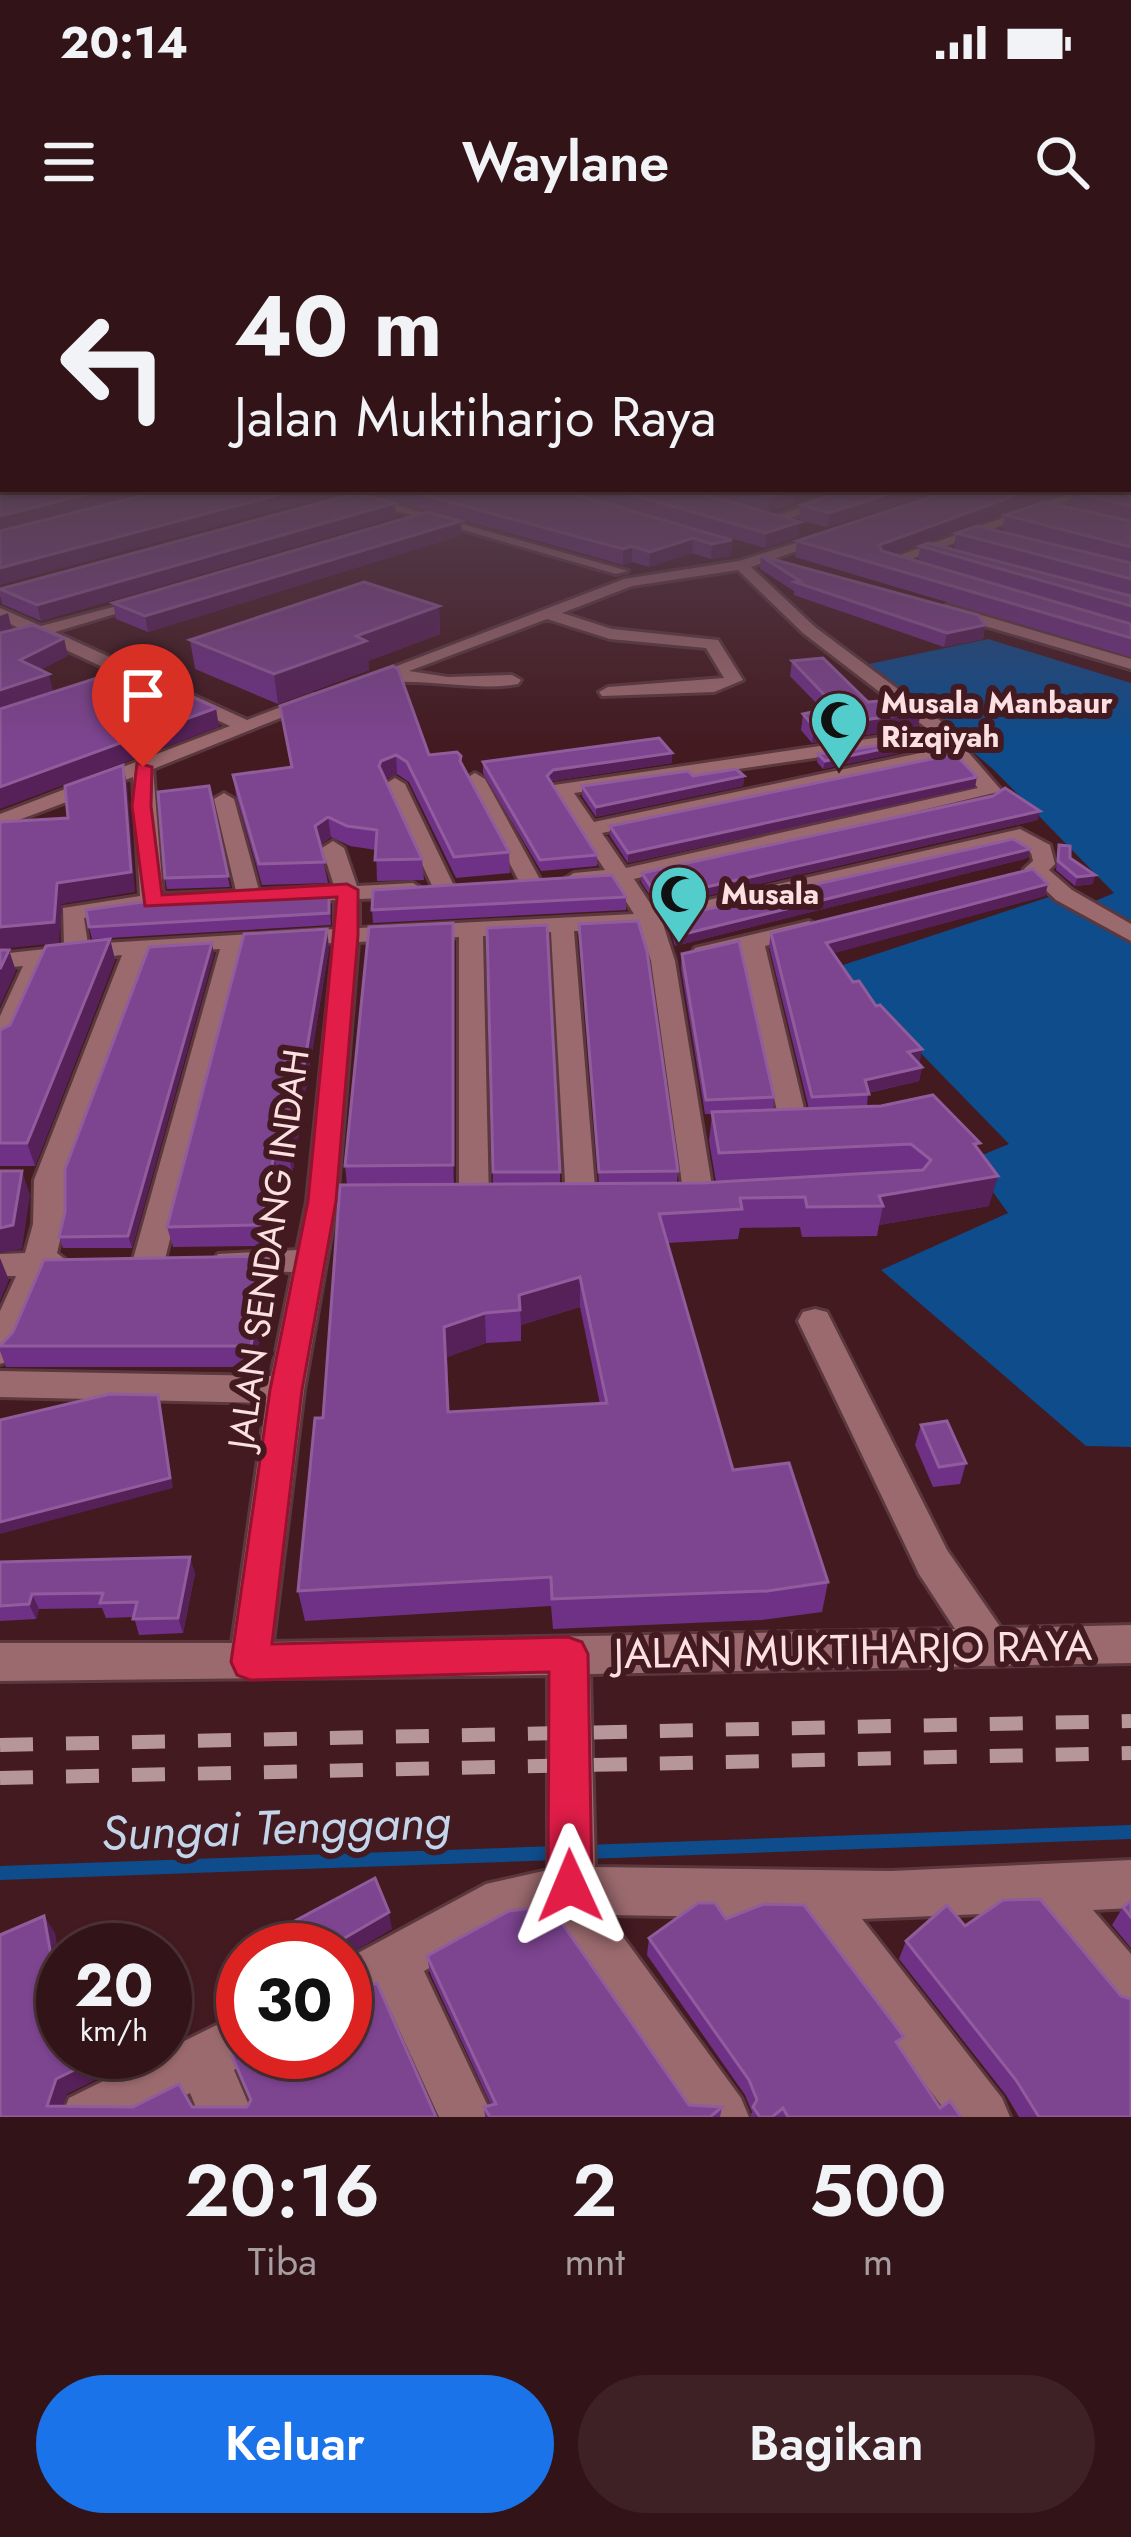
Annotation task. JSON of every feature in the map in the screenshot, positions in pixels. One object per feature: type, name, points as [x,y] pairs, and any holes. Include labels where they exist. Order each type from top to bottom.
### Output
[{"type":"street","points":[[615,570],[620,571]]},
{"type":"street","points":[[0,821],[629,583],[699,570]]},
{"type":"street","points":[[475,778],[520,884],[619,876],[986,796],[992,790],[942,734],[867,670],[809,631],[762,570]]},
{"type":"street","points":[[914,570],[932,575]]},
{"type":"street","points":[[0,643],[176,591]]},
{"type":"street","points":[[926,604],[1131,664]]},
{"type":"street","points":[[0,613],[247,728]]},
{"type":"street","points":[[546,614],[633,638],[712,644],[734,680],[714,687],[608,692]]},
{"type":"street","points":[[590,628],[600,655]]},
{"type":"street","points":[[387,673],[448,682],[512,680]]},
{"type":"street","points":[[112,682],[134,675]]},
{"type":"street","points":[[735,1196],[687,1198],[685,1129],[663,962],[650,920],[560,791],[562,787],[942,734]]},
{"type":"street","points":[[587,830],[958,751]]},
{"type":"street","points":[[143,767],[152,902]]},
{"type":"street","points":[[76,952],[71,913],[152,902],[347,890],[455,889],[395,784]]},
{"type":"street","points":[[224,800],[249,897]]},
{"type":"street","points":[[0,961],[137,946],[650,920],[1020,835],[1042,850],[1043,864],[1025,872],[1131,934]]},
{"type":"street","name":"JALAN SENDANG INDAH","points":[[250,1662],[307,1262],[333,1201],[347,890],[333,848]]},
{"type":"street","points":[[663,962],[830,924]]},
{"type":"street","points":[[562,926],[581,1199]]},
{"type":"street","points":[[471,931],[474,1200]]},
{"type":"street","points":[[234,941],[159,1263],[307,1262]]},
{"type":"street","points":[[752,942],[794,1124]]},
{"type":"street","points":[[0,1351],[37,1264],[54,1205],[49,1180],[137,946]]},
{"type":"street","points":[[0,1045],[39,957]]},
{"type":"street","points":[[685,1129],[729,1127]]},
{"type":"street","points":[[16,1180],[49,1180]]},
{"type":"street","points":[[0,1265],[81,1264]]},
{"type":"street","points":[[815,1321],[933,1562],[990,1646]]},
{"type":"street","points":[[0,1384],[286,1390]]},
{"type":"street","name":"JALAN MUKTIHARJO RAYA","points":[[0,1662],[250,1662],[1131,1644]]},
{"type":"street","points":[[568,1654],[573,1910],[722,2117]]},
{"type":"street","points":[[372,1973],[503,1901],[570,1874],[814,1896],[1131,1884]]},
{"type":"street","points":[[1043,1888],[1131,1992]]},
{"type":"street","points":[[814,1896],[983,2117]]},
{"type":"street","points":[[394,1962],[466,2117]]},
{"type":"street","points":[[88,2117],[216,2053]]},
{"type":"street","points":[[225,2079],[227,2117]]},
{"type":"water","points":[[988,639],[1131,683],[1131,1447],[1086,1446],[881,1270],[1008,1213],[970,1160],[1009,1144],[837,967],[1058,894],[1093,902],[1114,893],[993,769],[869,664]]},
{"type":"building","points":[[72,570],[161,570],[37,605],[0,589]]},
{"type":"building","points":[[228,570],[299,570],[145,616],[113,603]]},
{"type":"building","points":[[782,570],[811,570],[978,615],[985,625],[947,633],[795,582],[800,581]]},
{"type":"building","points":[[895,570],[945,570],[1131,624],[1131,638]]},
{"type":"building","points":[[1003,570],[1030,570],[1131,596],[1131,606]]},
{"type":"building","points":[[1095,570],[1131,570],[1131,579]]},
{"type":"building","points":[[364,582],[439,606],[356,636],[366,641],[274,674],[190,640]]},
{"type":"building","points":[[33,625],[64,638],[20,660],[49,674],[0,690],[0,633]]},
{"type":"building","points":[[823,658],[868,702],[904,699],[921,712],[814,727],[803,714],[836,707],[792,661]]},
{"type":"building","points":[[393,666],[429,755],[457,752],[461,756],[509,852],[454,857],[407,762],[396,755],[379,766],[422,859],[375,860],[377,830],[347,826],[328,817],[315,826],[325,862],[259,864],[233,775],[292,767],[280,706]]},
{"type":"building","points":[[128,668],[216,708],[0,787],[0,709]]},
{"type":"building","points":[[938,737],[825,761],[818,754]]},
{"type":"building","points":[[659,738],[672,753],[553,770],[547,776],[597,855],[540,860],[483,762]]},
{"type":"building","points":[[955,754],[977,777],[628,853],[610,826]]},
{"type":"building","points":[[123,765],[131,872],[57,883],[54,922],[0,927],[0,822],[68,818],[65,786]]},
{"type":"building","points":[[736,769],[744,776],[596,807],[582,786],[688,771],[693,776]]},
{"type":"building","points":[[209,786],[228,876],[165,878],[158,792]]},
{"type":"building","points":[[1005,788],[1040,811],[658,898],[642,873],[993,796]]},
{"type":"building","points":[[1013,839],[1030,849],[676,936],[669,918]]},
{"type":"building","points":[[1059,845],[1070,846],[1070,858],[1095,875],[1077,877],[1058,861]]},
{"type":"building","points":[[1033,869],[1048,884],[826,943],[853,982],[859,981],[876,1006],[922,1049],[908,1052],[922,1067],[865,1080],[869,1094],[812,1097],[771,933]]},
{"type":"building","points":[[612,875],[626,897],[372,910],[373,890]]},
{"type":"building","points":[[329,894],[329,913],[89,927],[86,910],[150,901]]},
{"type":"building","points":[[638,921],[647,951],[678,1171],[599,1172],[579,924]]},
{"type":"building","points":[[453,923],[453,1165],[345,1166],[369,927]]},
{"type":"building","points":[[547,925],[560,1172],[493,1172],[487,928]]},
{"type":"building","points":[[327,929],[289,1155],[274,1155],[261,1225],[167,1227],[244,934]]},
{"type":"building","points":[[110,939],[27,1143],[0,1143],[0,1030],[10,1025],[46,946]]},
{"type":"building","points":[[739,941],[774,1097],[706,1100],[682,954]]},
{"type":"building","points":[[212,943],[128,1236],[59,1237],[65,1212],[65,1169],[149,947]]},
{"type":"building","points":[[933,1095],[980,1143],[974,1144],[998,1176],[879,1196],[883,1206],[807,1207],[805,1197],[740,1198],[742,1209],[659,1214],[733,1470],[789,1463],[828,1582],[767,1591],[552,1599],[551,1577],[298,1591],[315,1418],[323,1418],[340,1185],[702,1183],[923,1170],[931,1160],[911,1144],[719,1153],[712,1112],[881,1106]],"holes":[[[580,1277],[607,1403],[448,1412],[444,1327],[485,1313],[520,1310],[519,1295]]]},
{"type":"building","points":[[0,1171],[22,1171],[13,1225],[0,1228]]},
{"type":"building","points":[[267,1256],[251,1346],[0,1346],[13,1332],[44,1260]]},
{"type":"building","points":[[110,1394],[158,1395],[170,1478],[0,1522],[0,1420]]},
{"type":"building","points":[[947,1421],[966,1463],[939,1467],[921,1425]]},
{"type":"building","points":[[190,1557],[178,1618],[133,1619],[137,1602],[100,1603],[103,1593],[32,1594],[29,1604],[0,1606],[0,1562]]},
{"type":"building","points":[[375,1878],[389,1912],[370,1923],[291,1923]]},
{"type":"building","points":[[1040,1899],[1121,1996],[1131,1999],[1131,2117],[1039,2117],[1016,2080],[906,1941],[947,1905],[965,1926],[1003,1900]]},
{"type":"building","points":[[698,1903],[715,1903],[726,1919],[764,1904],[804,1905],[904,2037],[896,2042],[940,2108],[950,2101],[961,2117],[788,2117],[783,2108],[772,2117],[760,2117],[753,2107],[757,2100],[749,2080],[649,1938]]},
{"type":"building","points":[[550,1906],[689,2105],[722,2107],[710,2117],[490,2117],[484,2107],[496,2104],[427,1956],[509,1911]]},
{"type":"building","points":[[44,1916],[45,1923],[36,1923],[36,2079],[56,2079],[47,2106],[133,2107],[179,2084],[192,2107],[247,2107],[251,2100],[242,2079],[372,2079],[372,1985],[377,1983],[436,2117],[0,2117],[0,1935]]},
{"type":"waterway","name":"Sungai Tenggang","points":[[585,1852],[1131,1832]]},
{"type":"waterway","name":"Sungai Tenggang","points":[[0,1873],[556,1853]]},
{"type":"railway","points":[[0,1745],[1131,1721]]},
{"type":"railway","points":[[0,1778],[1131,1753]]},
{"type":"place","name":"Musala Manbaur Rizqiyah","points":[[839,771]]},
{"type":"place","name":"Musala","points":[[679,945]]},
{"type":"route","points":[[143,767],[152,902],[347,890],[347,935],[322,1201],[286,1390],[250,1662],[568,1654],[570,1886]]}]
